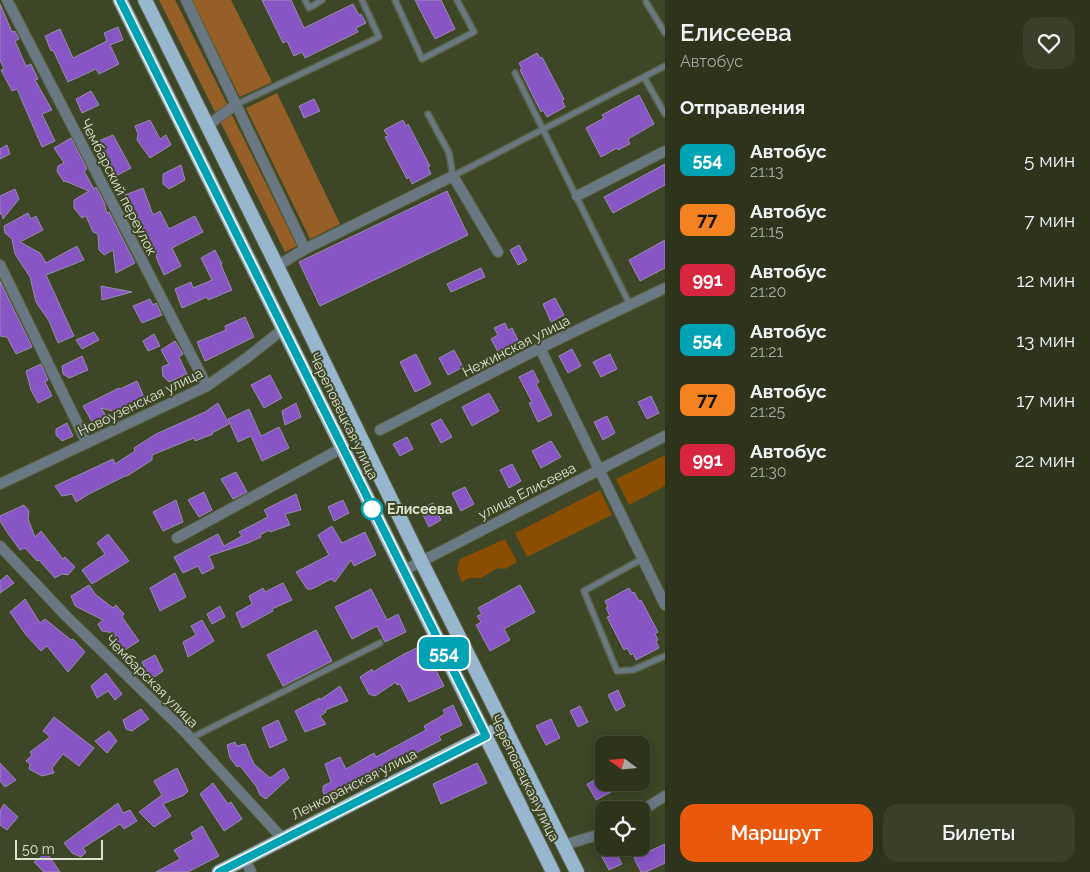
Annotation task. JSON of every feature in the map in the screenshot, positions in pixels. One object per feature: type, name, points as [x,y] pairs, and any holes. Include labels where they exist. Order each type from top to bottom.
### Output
[{"type":"highway","name":"Череповецкая улица","points":[[120,0],[553,872]]},
{"type":"highway","name":"Череповецкая улица","points":[[145,0],[421,561],[577,872]]},
{"type":"highway","name":"Ленкоранская улица","points":[[219,872],[282,838],[504,726]]},
{"type":"street","name":"Чембарский переулок","points":[[7,0],[207,386]]},
{"type":"street","points":[[186,0],[305,249]]},
{"type":"street","points":[[207,126],[235,105]]},
{"type":"street","points":[[576,196],[665,151]]},
{"type":"street","points":[[277,266],[305,249],[453,176],[498,252]]},
{"type":"street","points":[[0,265],[86,443]]},
{"type":"street","name":"Нежинская улица","points":[[380,430],[540,348],[665,288]]},
{"type":"street","name":"Новоузенская улица","points":[[0,484],[207,386],[283,329]]},
{"type":"street","points":[[540,348],[665,606]]},
{"type":"street","name":"улица Елисеева","points":[[402,571],[665,436]]},
{"type":"street","points":[[176,538],[342,448]]},
{"type":"street","name":"Чембарская улица","points":[[0,546],[67,617],[191,738],[282,838]]},
{"type":"street","points":[[650,805],[665,796]]},
{"type":"street","points":[[564,845],[595,836]]},
{"type":"street","points":[[244,858],[251,872]]},
{"type":"lane","points":[[305,0],[309,8],[322,0]]},
{"type":"lane","points":[[235,105],[379,37],[362,0]]},
{"type":"lane","points":[[395,0],[422,59],[474,32],[457,0]]},
{"type":"lane","points":[[646,2],[665,33]]},
{"type":"lane","points":[[428,114],[449,153],[453,176],[665,66]]},
{"type":"lane","points":[[515,73],[630,305]]},
{"type":"lane","points":[[644,77],[665,114]]},
{"type":"lane","points":[[642,559],[584,592],[617,671],[633,670],[665,656]]},
{"type":"lane","points":[[191,738],[380,643]]},
{"type":"shaded area","points":[[159,0],[175,0],[228,106],[215,112]]},
{"type":"shaded area","points":[[192,0],[231,0],[272,82],[240,97]]},
{"type":"shaded area","points":[[277,93],[340,224],[310,239],[246,108]]},
{"type":"shaded area","points":[[232,115],[297,246],[285,252],[220,121]]},
{"type":"shaded area","points":[[665,455],[665,486],[629,505],[616,479]]},
{"type":"shaded area","points":[[600,490],[612,515],[527,557],[515,533]]},
{"type":"shaded area","points":[[505,539],[517,562],[505,569],[498,568],[481,578],[469,578],[462,583],[457,569],[460,559]]},
{"type":"building","points":[[262,0],[291,0],[304,28],[353,4],[366,23],[356,28],[358,32],[305,58],[302,52],[294,56],[287,41],[283,43]]},
{"type":"building","points":[[415,0],[441,0],[455,29],[435,39]]},
{"type":"building","points":[[0,4],[12,32],[15,31],[19,39],[15,41],[26,66],[31,64],[38,79],[35,80],[52,110],[42,114],[55,141],[42,147],[17,89],[12,91],[1,70],[4,69],[0,60]]},
{"type":"building","points":[[118,27],[123,40],[110,45],[119,64],[99,74],[96,69],[68,82],[45,36],[60,29],[73,58],[107,41],[104,33]]},
{"type":"building","points":[[537,53],[540,58],[542,57],[564,99],[562,100],[565,107],[547,117],[543,110],[541,112],[520,70],[522,69],[519,63]]},
{"type":"building","points":[[91,91],[99,105],[82,113],[76,99]]},
{"type":"building","points":[[639,95],[654,124],[628,139],[630,144],[618,150],[617,148],[601,157],[586,128],[604,118],[602,115]]},
{"type":"building","points":[[314,99],[320,111],[304,118],[299,106]]},
{"type":"building","points":[[150,120],[160,139],[166,135],[171,145],[150,158],[137,140],[138,134],[135,126]]},
{"type":"building","points":[[403,120],[406,126],[408,124],[430,166],[428,167],[431,174],[412,184],[409,177],[407,179],[385,137],[388,136],[384,130]]},
{"type":"building","points":[[113,135],[131,168],[114,177],[96,142]]},
{"type":"building","points":[[71,138],[87,169],[84,171],[94,189],[96,187],[104,202],[107,213],[109,212],[135,263],[116,273],[113,250],[104,255],[99,250],[98,234],[93,232],[86,216],[82,218],[74,208],[74,200],[89,191],[64,182],[57,171],[58,166],[64,163],[54,148]]},
{"type":"building","points":[[7,145],[10,154],[0,159],[0,149]]},
{"type":"building","points":[[665,164],[665,185],[613,213],[604,197]]},
{"type":"building","points":[[181,165],[185,180],[169,189],[163,184],[163,174]]},
{"type":"building","points":[[143,188],[153,215],[160,211],[169,229],[195,216],[203,232],[172,248],[181,266],[164,275],[157,256],[133,215],[125,195]]},
{"type":"building","points":[[15,189],[19,199],[3,219],[2,214],[0,214],[0,196]]},
{"type":"building","points":[[447,191],[468,235],[320,306],[299,262]]},
{"type":"building","points":[[28,213],[31,219],[36,216],[43,230],[20,242],[40,253],[46,263],[77,246],[84,260],[46,275],[74,336],[58,343],[49,321],[36,302],[30,277],[15,254],[12,239],[5,233],[4,226]]},
{"type":"building","points":[[665,240],[665,268],[640,281],[629,260]]},
{"type":"building","points":[[519,245],[527,260],[518,265],[510,250]]},
{"type":"building","points":[[215,250],[232,290],[208,300],[207,297],[182,308],[175,289],[191,282],[193,288],[212,280],[201,258]]},
{"type":"building","points":[[481,268],[485,277],[451,292],[447,284]]},
{"type":"building","points":[[0,281],[32,347],[16,354],[7,337],[0,336]]},
{"type":"building","points":[[101,286],[132,292],[102,300]]},
{"type":"building","points":[[555,298],[564,315],[551,322],[543,304]]},
{"type":"building","points":[[150,299],[153,305],[156,303],[162,315],[142,323],[133,306]]},
{"type":"building","points":[[245,317],[254,337],[205,361],[197,342],[226,330],[225,326]]},
{"type":"building","points":[[505,323],[508,330],[512,328],[519,342],[498,352],[491,339],[498,335],[494,328]]},
{"type":"building","points":[[94,332],[99,340],[82,349],[76,340]]},
{"type":"building","points":[[154,334],[160,346],[148,351],[143,341]]},
{"type":"building","points":[[175,341],[183,354],[179,357],[187,374],[169,382],[163,376],[162,367],[169,364],[161,350]]},
{"type":"building","points":[[572,349],[581,366],[568,373],[559,356]]},
{"type":"building","points":[[454,350],[463,367],[448,375],[439,358]]},
{"type":"building","points":[[416,354],[431,384],[415,392],[400,362]]},
{"type":"building","points":[[610,354],[617,369],[601,377],[593,362]]},
{"type":"building","points":[[82,356],[88,370],[69,378],[63,374],[62,366]]},
{"type":"building","points":[[41,364],[48,380],[45,382],[52,396],[38,403],[31,390],[26,371]]},
{"type":"building","points":[[533,370],[539,382],[536,384],[552,415],[538,422],[529,403],[532,402],[519,377]]},
{"type":"building","points":[[270,375],[282,398],[264,408],[251,385]]},
{"type":"building","points":[[137,381],[147,404],[137,408],[135,406],[121,413],[101,408],[109,421],[95,427],[83,406]]},
{"type":"building","points":[[489,393],[499,411],[472,426],[462,407]]},
{"type":"building","points":[[651,396],[659,413],[647,419],[638,402]]},
{"type":"building","points":[[218,403],[229,424],[213,434],[195,441],[194,438],[152,455],[152,460],[127,476],[76,502],[72,494],[62,496],[55,486],[113,459],[115,464],[135,451],[134,448],[156,434],[205,412]]},
{"type":"building","points":[[296,403],[301,417],[285,425],[282,411]]},
{"type":"building","points":[[249,409],[261,436],[279,427],[289,448],[262,461],[251,436],[238,442],[228,419]]},
{"type":"building","points":[[607,416],[615,433],[603,440],[594,422]]},
{"type":"building","points":[[441,419],[452,437],[441,443],[431,424]]},
{"type":"building","points":[[67,423],[73,436],[62,441],[56,435],[56,429]]},
{"type":"building","points":[[407,437],[413,449],[400,456],[393,444]]},
{"type":"building","points":[[551,441],[561,457],[541,468],[532,451]]},
{"type":"building","points":[[512,464],[521,481],[509,488],[500,470]]},
{"type":"building","points":[[236,472],[247,492],[233,499],[221,479]]},
{"type":"building","points":[[465,487],[474,504],[461,511],[452,493]]},
{"type":"building","points":[[204,492],[212,510],[199,517],[188,500]]},
{"type":"building","points":[[296,494],[301,510],[285,514],[290,525],[270,532],[269,530],[260,535],[261,537],[248,543],[209,556],[214,568],[202,574],[198,566],[183,573],[174,557],[218,534],[224,546],[242,536],[239,532],[268,517],[264,510]]},
{"type":"building","points":[[176,500],[183,522],[163,531],[153,512]]},
{"type":"building","points":[[343,500],[349,513],[334,521],[328,507]]},
{"type":"building","points":[[433,503],[441,520],[429,527],[420,509]]},
{"type":"building","points":[[24,505],[29,511],[28,519],[35,537],[41,531],[63,559],[65,557],[75,567],[68,575],[62,574],[55,578],[25,548],[20,550],[0,521],[0,516]]},
{"type":"building","points":[[332,526],[342,543],[365,532],[376,555],[354,566],[351,560],[335,582],[331,579],[312,589],[307,589],[296,572],[329,555],[318,535]]},
{"type":"building","points":[[108,534],[129,561],[92,584],[82,570],[105,554],[97,543]]},
{"type":"building","points":[[175,573],[186,597],[160,611],[150,588]]},
{"type":"building","points":[[7,575],[14,583],[0,593],[0,581]]},
{"type":"building","points":[[283,583],[292,600],[272,609],[273,611],[242,628],[236,613],[252,604],[249,596],[263,588],[265,592]]},
{"type":"building","points":[[89,585],[95,594],[113,608],[116,605],[124,614],[122,617],[139,641],[123,651],[117,645],[114,633],[102,631],[98,624],[103,620],[75,606],[71,596]]},
{"type":"building","points":[[520,585],[535,612],[504,629],[510,640],[490,651],[476,625],[481,622],[477,616],[482,614],[478,608]]},
{"type":"building","points":[[629,588],[632,593],[634,592],[639,601],[641,600],[658,632],[655,634],[659,648],[636,660],[633,653],[631,655],[627,648],[624,650],[607,617],[610,616],[605,601]]},
{"type":"building","points":[[371,589],[387,620],[398,614],[406,632],[385,642],[377,626],[352,639],[335,607]]},
{"type":"building","points":[[25,599],[40,623],[45,619],[71,640],[73,639],[85,652],[68,672],[47,646],[41,651],[26,635],[10,612]]},
{"type":"building","points":[[220,606],[225,617],[212,624],[207,614]]},
{"type":"building","points":[[202,620],[214,641],[188,657],[183,642],[196,635],[191,626]]},
{"type":"building","points":[[316,630],[332,661],[283,686],[267,655]]},
{"type":"building","points":[[423,645],[444,686],[409,702],[400,684],[397,685],[396,682],[375,696],[369,694],[360,677],[372,669],[373,672]]},
{"type":"building","points":[[155,655],[163,671],[149,678],[142,662]]},
{"type":"building","points":[[106,673],[122,694],[115,700],[108,691],[97,698],[91,686]]},
{"type":"building","points":[[340,686],[348,701],[325,710],[326,712],[320,716],[326,724],[305,732],[295,711],[320,698],[320,700]]},
{"type":"building","points":[[618,690],[625,706],[616,711],[608,695]]},
{"type":"building","points":[[453,705],[462,725],[439,736],[441,740],[416,753],[417,755],[406,764],[388,766],[361,784],[327,800],[323,792],[323,786],[331,782],[325,764],[340,757],[346,769],[374,753],[376,757],[426,730],[424,726],[445,714],[443,710]]},
{"type":"building","points":[[580,706],[588,722],[578,727],[570,711]]},
{"type":"building","points":[[141,709],[149,719],[132,731],[126,729],[123,720]]},
{"type":"building","points":[[54,717],[94,748],[79,766],[63,754],[52,768],[54,773],[42,776],[29,769],[30,764],[26,761],[32,755],[30,752],[50,737],[43,731]]},
{"type":"building","points":[[551,719],[560,738],[546,745],[536,726]]},
{"type":"building","points":[[278,720],[287,740],[270,748],[262,728]]},
{"type":"building","points":[[109,731],[117,741],[107,753],[95,741]]},
{"type":"building","points":[[235,742],[237,746],[245,744],[254,764],[270,778],[284,768],[289,778],[266,799],[260,795],[256,786],[240,766],[237,767],[230,758],[227,745]]},
{"type":"building","points":[[0,763],[16,780],[5,787],[0,781]]},
{"type":"building","points":[[477,763],[487,783],[441,804],[433,784]]},
{"type":"building","points":[[177,768],[188,791],[184,795],[163,804],[171,816],[154,827],[139,812],[162,795],[154,781]]},
{"type":"building","points":[[595,780],[595,791],[613,791],[596,800],[587,784]]},
{"type":"building","points":[[213,783],[228,804],[231,802],[242,819],[224,831],[200,794]]},
{"type":"building","points":[[118,803],[123,813],[130,810],[137,821],[124,829],[120,824],[83,848],[86,852],[81,857],[72,853],[64,843]]},
{"type":"building","points":[[4,804],[18,817],[7,830],[0,825],[0,811]]},
{"type":"building","points":[[202,826],[219,856],[188,872],[156,872],[180,859],[174,850],[194,839],[191,833]]},
{"type":"building","points":[[665,844],[665,863],[646,872],[641,872],[634,858],[650,856],[650,851]]},
{"type":"building","points":[[47,853],[60,872],[44,872],[34,862]]},
{"type":"building","points":[[602,856],[618,856],[622,864],[609,870]]},
{"type":"bus line","name":"554","points":[[120,0],[486,736],[282,838],[219,872]]},
{"type":"place","name":"Елисеева","points":[[372,509]]}]
